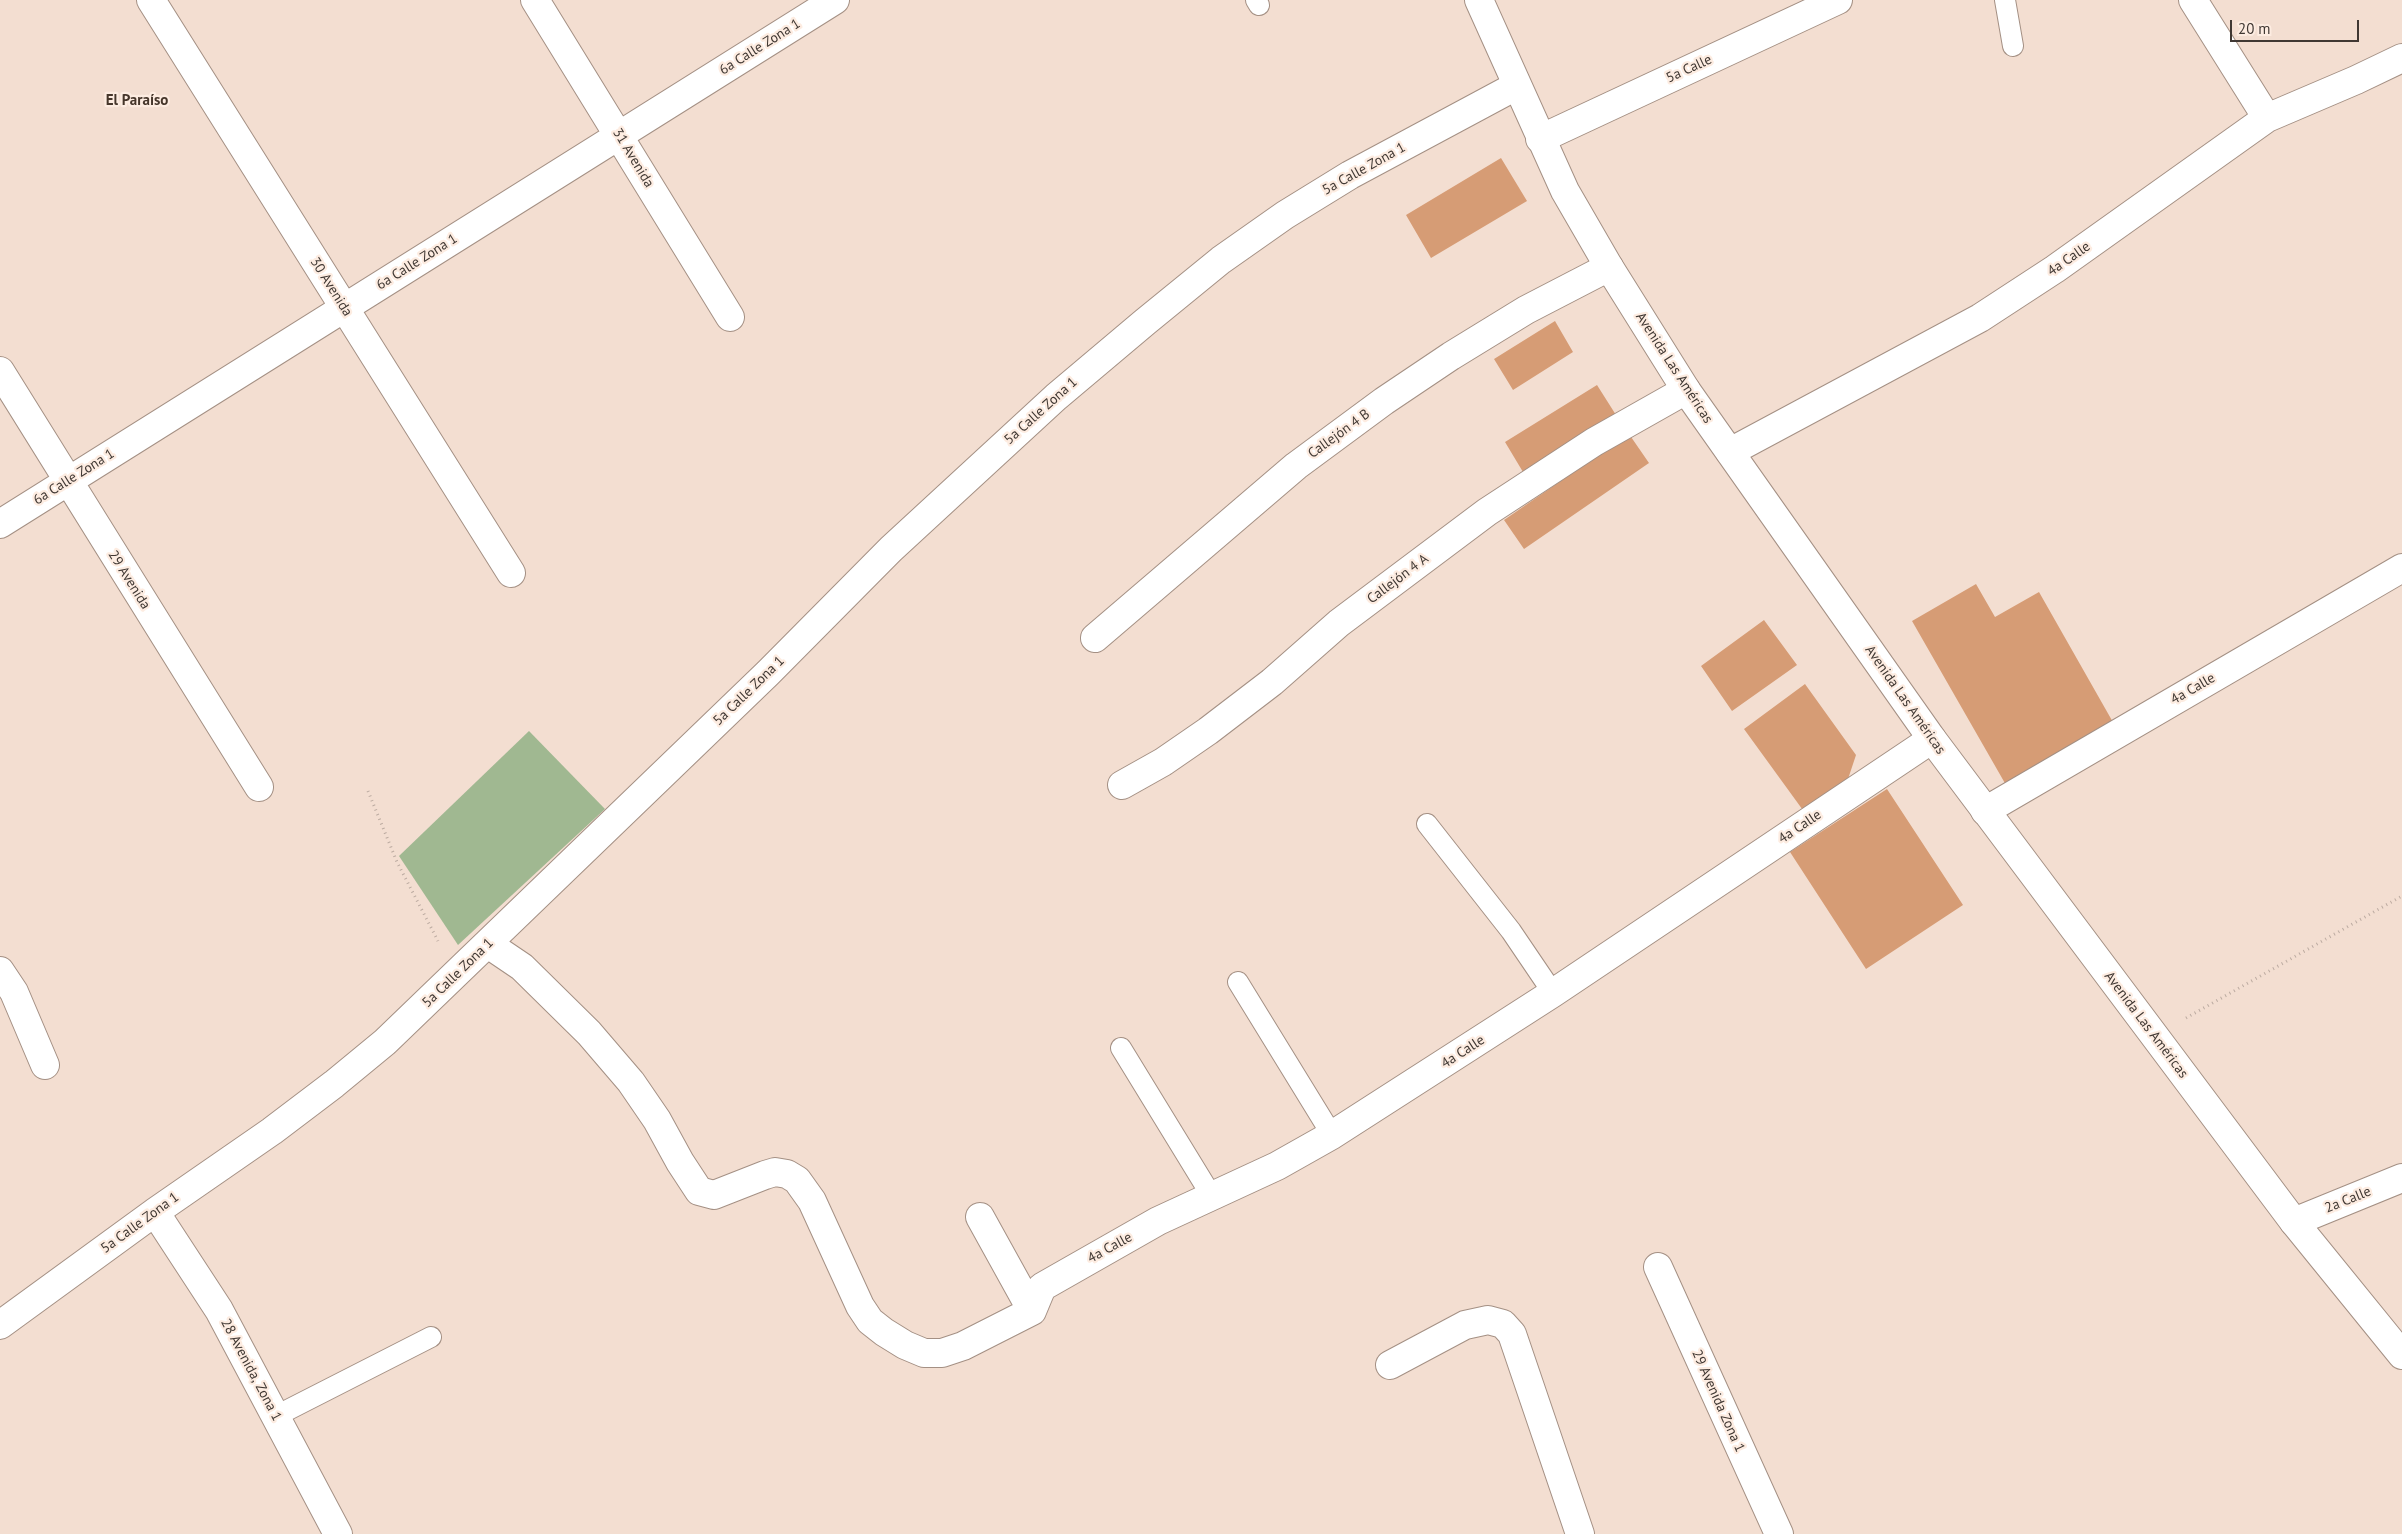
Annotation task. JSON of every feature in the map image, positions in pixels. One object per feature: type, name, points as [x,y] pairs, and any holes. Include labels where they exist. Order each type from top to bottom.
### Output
[{"type":"street","name":"30 Avenida","points":[[150,0],[511,573]]},
{"type":"street","name":"31 Avenida","points":[[535,0],[730,317]]},
{"type":"street","name":"6a Calle Zona 1","points":[[0,524],[835,0]]},
{"type":"street","name":"Avenida Las Américas","points":[[1479,0],[1516,86],[1565,191],[1609,267],[1686,390],[1932,739],[1985,811],[2294,1222],[2402,1355]]},
{"type":"street","name":"5a Calle","points":[[1540,138],[1838,0]]},
{"type":"street","points":[[2193,0],[2266,118]]},
{"type":"street","name":"4a Calle","points":[[1730,452],[1980,318],[2055,269],[2266,118],[2356,80],[2402,58]]},
{"type":"street","name":"5a Calle Zona 1","points":[[0,1325],[155,1212],[272,1131],[385,1042],[761,680],[891,550],[1056,397],[1221,260],[1285,215],[1350,175],[1516,86]]},
{"type":"street","name":"Callejón 4 B","points":[[1095,638],[1296,466],[1384,402],[1451,356],[1526,310],[1609,267]]},
{"type":"street","name":"29 Avenida","points":[[0,371],[259,787]]},
{"type":"street","name":"Callejón 4 A","points":[[1122,785],[1163,762],[1208,731],[1272,682],[1339,623],[1487,512],[1594,442],[1686,390]]},
{"type":"street","name":"4a Calle","points":[[1985,811],[2402,568]]},
{"type":"street","name":"4a Calle","points":[[1032,1310],[1042,1287],[1158,1221],[1277,1166],[1332,1135],[1553,993],[1932,739]]},
{"type":"street","points":[[488,944],[522,966],[589,1033],[631,1082],[658,1120],[680,1162],[699,1191],[714,1195],[765,1174],[787,1174],[797,1180],[806,1190],[860,1306],[870,1321],[905,1345],[924,1352],[942,1352],[963,1346],[1032,1310],[980,1217]]},
{"type":"street","points":[[0,971],[14,992],[45,1065]]},
{"type":"street","name":"2a Calle","points":[[2294,1222],[2402,1178]]},
{"type":"street","name":"28 Avenida, Zona 1","points":[[155,1212],[219,1310],[338,1534]]},
{"type":"street","name":"29 Avenida Zona 1","points":[[1658,1267],[1779,1534]]},
{"type":"street","points":[[1390,1366],[1466,1325],[1488,1320],[1503,1324],[1512,1334],[1580,1534]]},
{"type":"lane","points":[[2005,0],[2012,46]]},
{"type":"lane","points":[[1427,824],[1511,931],[1553,993]]},
{"type":"lane","points":[[1238,982],[1332,1135]]},
{"type":"lane","points":[[1121,1048],[1211,1195]]},
{"type":"lane","points":[[276,1416],[431,1337]]},
{"type":"path","points":[[368,791],[397,862],[456,975]]},
{"type":"path","points":[[2155,1036],[2402,896]]},
{"type":"green space","points":[[529,731],[605,809],[458,945],[399,856]]},
{"type":"building","points":[[1501,158],[1527,201],[1431,258],[1406,215]]},
{"type":"building","points":[[1555,321],[1573,352],[1513,390],[1494,359]]},
{"type":"building","points":[[1597,385],[1616,415],[1523,472],[1505,442]]},
{"type":"building","points":[[1629,434],[1649,463],[1524,549],[1504,520]]},
{"type":"building","points":[[1976,584],[1995,617],[2039,592],[2114,724],[2006,785],[1912,621]]},
{"type":"building","points":[[1764,620],[1797,665],[1732,711],[1701,666]]},
{"type":"building","points":[[1805,684],[1856,755],[1847,782],[1805,813],[1744,729]]},
{"type":"building","points":[[1887,789],[1963,905],[1866,969],[1790,852]]},
{"type":"district","name":"El Paraíso","points":[[137,101]]}]
